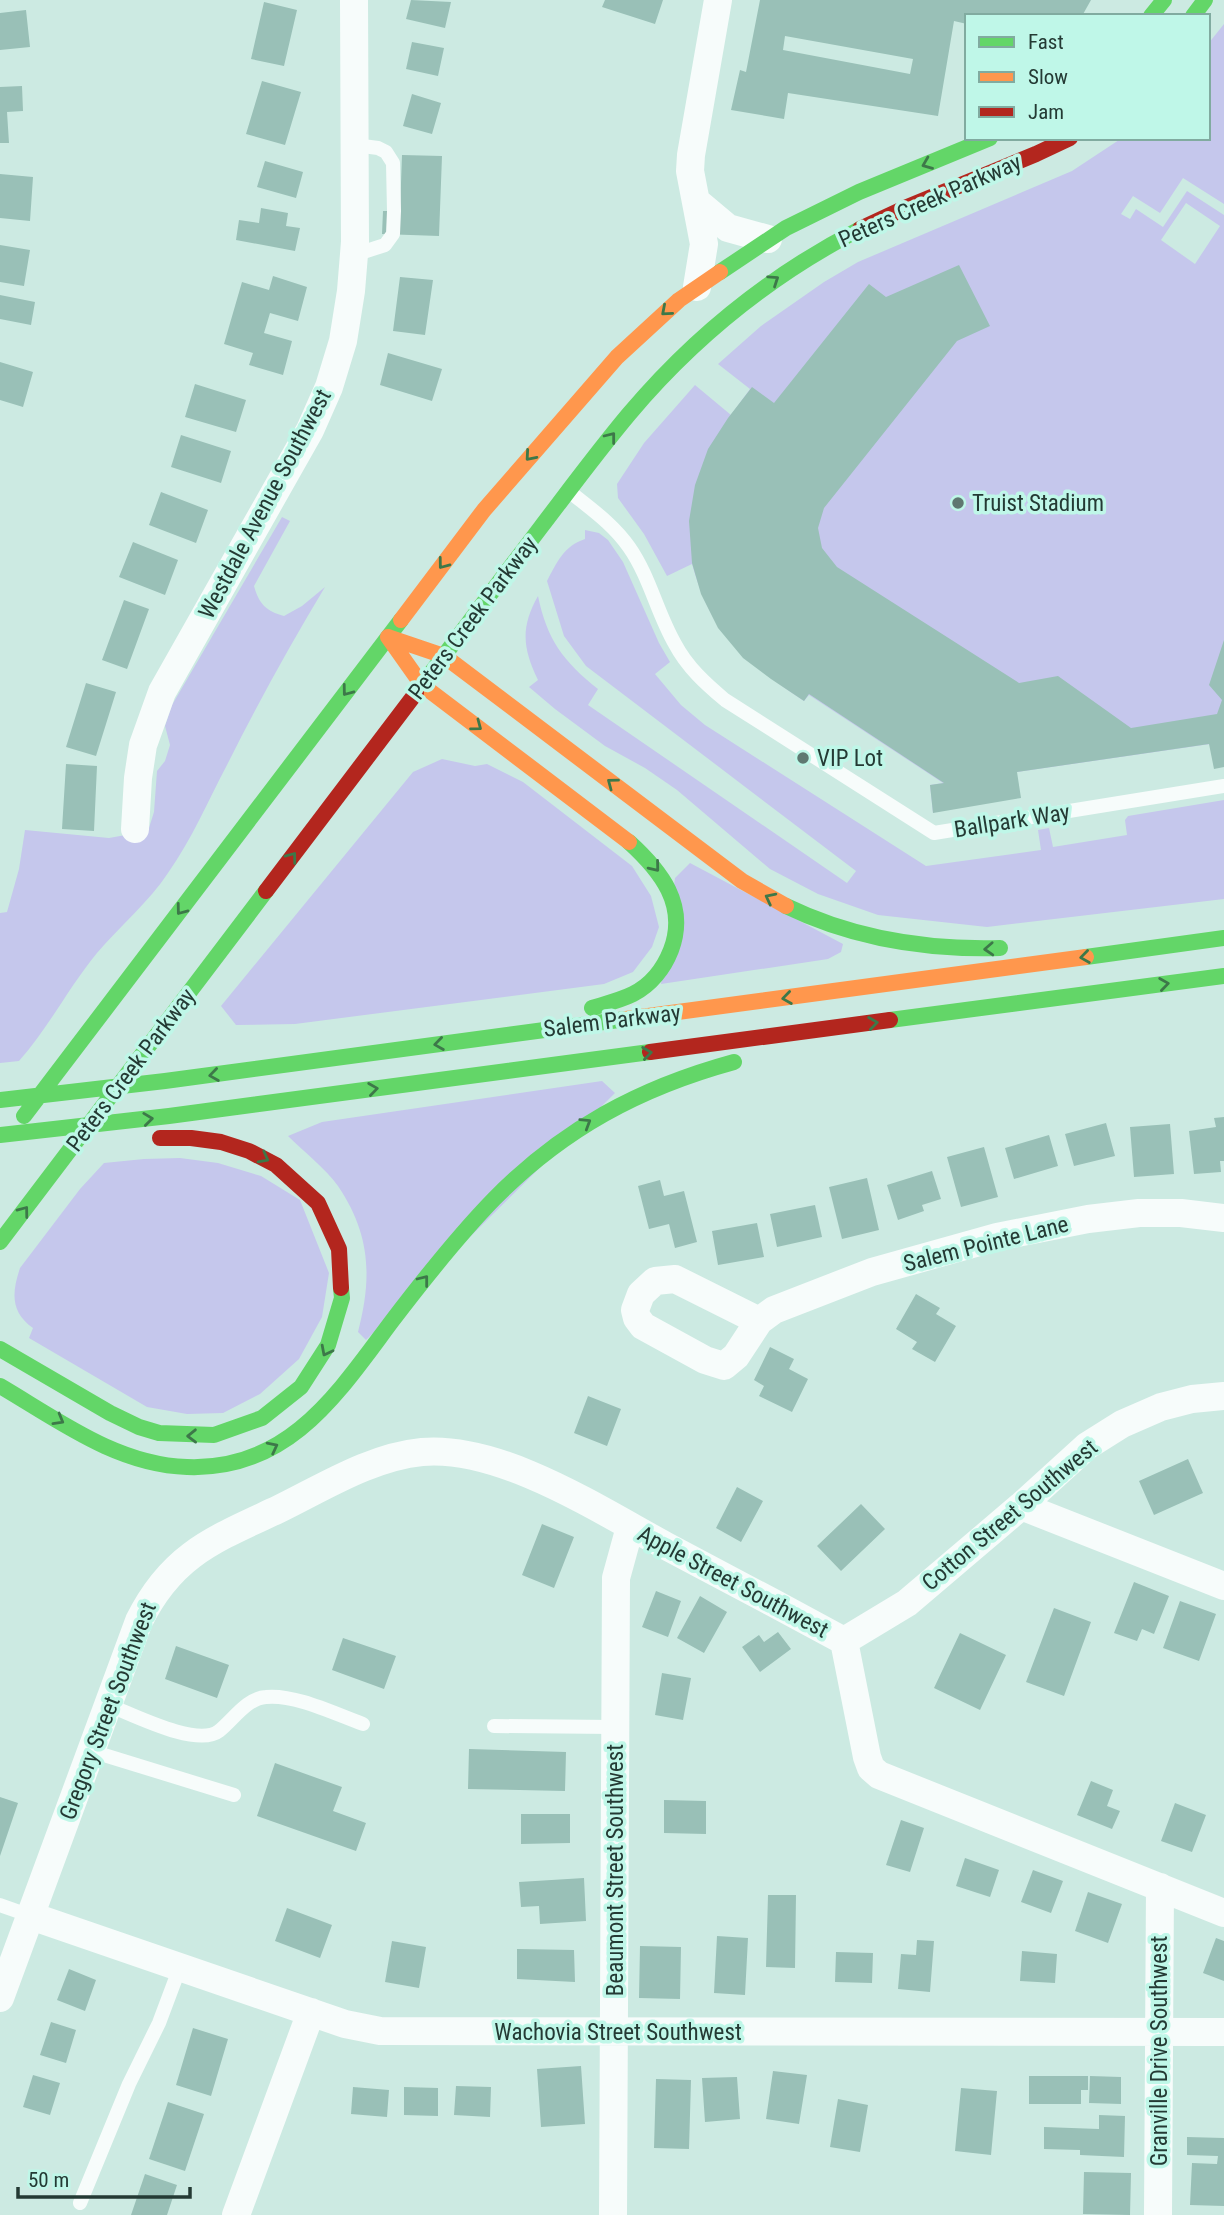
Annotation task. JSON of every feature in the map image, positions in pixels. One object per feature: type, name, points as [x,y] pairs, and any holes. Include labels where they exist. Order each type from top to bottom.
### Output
[{"type":"main road","points":[[1153,14],[1164,0]]},
{"type":"main road","name":"Peters Creek Parkway","points":[[0,1149],[484,510],[590,385],[647,328],[697,286],[768,239],[859,192],[985,140]]},
{"type":"main road","name":"Peters Creek Parkway","points":[[0,1242],[649,389],[706,333],[770,283],[827,247],[873,222],[1066,140]]},
{"type":"main road","points":[[388,637],[444,656],[731,873],[766,896],[821,920],[903,943],[951,949],[1022,946]]},
{"type":"main road","points":[[388,637],[422,685],[637,848],[662,876],[676,907],[676,937],[672,952],[665,966],[641,989],[631,995],[506,1035]]},
{"type":"main road","points":[[1116,936],[1153,948]]},
{"type":"main road","name":"Salem Parkway","points":[[0,1100],[165,1082],[1224,938]]},
{"type":"main road","name":"Salem Parkway","points":[[0,1135],[56,1130],[1224,976]]},
{"type":"main road","points":[[915,1034],[941,1014]]},
{"type":"main road","points":[[0,1386],[102,1445],[154,1464],[213,1467],[252,1457],[288,1439],[319,1413],[491,1200],[545,1151],[594,1118],[632,1097],[681,1076],[744,1060]]},
{"type":"main road","points":[[56,1130],[92,1143]]},
{"type":"main road","points":[[0,1349],[130,1424],[176,1436],[225,1433],[256,1422],[297,1391],[319,1363],[336,1329],[344,1276],[334,1233],[322,1208],[310,1192],[267,1159],[232,1144],[190,1136],[145,1139]]},
{"type":"street","name":"Westdale Avenue Southwest","points":[[135,829],[143,745],[162,692],[310,430],[329,387],[343,341],[354,255],[354,0]]},
{"type":"street","points":[[697,286],[704,244],[690,171],[691,155],[718,0]]},
{"type":"street","points":[[697,202],[729,228],[768,239]]},
{"type":"street","name":"Salem Pointe Lane","points":[[759,1321],[774,1310],[872,1272],[997,1237],[1088,1219],[1139,1213],[1181,1213],[1224,1218]]},
{"type":"street","name":"Cotton Street Southwest","points":[[844,1641],[907,1603],[1087,1446],[1122,1424],[1161,1407],[1192,1399],[1224,1396]]},
{"type":"street","name":"Apple Street Southwest","points":[[303,1497],[386,1460],[404,1455],[442,1451],[480,1457],[517,1470],[844,1641],[866,1757],[871,1768],[879,1775],[1224,1913]]},
{"type":"street","name":"Gregory Street Southwest","points":[[0,1998],[148,1601],[177,1565],[212,1541],[303,1497]]},
{"type":"street","points":[[1021,1506],[1224,1587]]},
{"type":"street","name":"Beaumont Street Southwest","points":[[613,2215],[616,1578],[630,1527]]},
{"type":"street","name":"Granville Drive Southwest","points":[[1158,2215],[1160,1887]]},
{"type":"street","name":"Wachovia Street Southwest","points":[[31,1916],[345,2024],[380,2031],[1224,2032]]},
{"type":"street","points":[[236,2215],[311,2012]]},
{"type":"lane","points":[[354,255],[385,245],[393,234],[394,211],[393,163],[386,152],[378,148],[355,145]]},
{"type":"lane","name":"Ballpark Way","points":[[569,491],[603,518],[629,547],[641,566],[676,646],[707,685],[725,700],[934,834],[1224,786]]},
{"type":"lane","points":[[108,1705],[162,1727],[201,1737],[217,1733],[238,1711],[262,1696],[284,1697],[363,1724]]},
{"type":"lane","points":[[494,1726],[615,1727]]},
{"type":"lane","points":[[91,1751],[234,1795]]},
{"type":"lane","points":[[0,1905],[31,1916]]},
{"type":"lane","points":[[80,2203],[129,2084],[159,2023],[180,1967]]},
{"type":"shaded area","name":"Truist Stadium","points":[[1224,24],[1224,204],[1183,178],[1160,213],[1133,196],[1121,214],[1130,219],[1136,209],[1163,227],[1187,191],[1224,215],[1224,742],[1017,772],[933,813],[930,785],[943,783],[809,695],[804,701],[747,659],[720,628],[700,589],[692,564],[667,576],[644,534],[618,498],[617,484],[644,443],[695,385],[731,415],[750,389],[718,364],[761,326],[824,282],[858,262],[1072,171],[1119,140],[1210,140],[1210,42]],"holes":[[[1186,203],[1220,226],[1195,264],[1161,240]]]},
{"type":"shaded area","points":[[282,517],[290,521],[254,586],[258,598],[272,612],[284,616],[302,606],[325,587],[262,698],[177,860],[143,904],[97,953],[19,1061],[0,1063],[0,913],[7,912],[19,869],[25,830],[109,838],[148,831],[154,812],[157,771],[165,761],[170,745],[165,726],[172,705]]},
{"type":"shaded area","points":[[585,530],[599,533],[608,540],[623,562],[670,662],[655,674],[681,705],[705,725],[926,866],[1041,850],[1038,830],[1049,828],[1053,847],[1127,835],[1125,820],[1128,816],[1224,800],[1224,899],[987,927],[878,915],[818,894],[770,869],[677,790],[605,746],[529,687],[538,680],[529,658],[526,628],[538,596],[546,625],[559,649],[598,689],[588,705],[847,883],[856,871],[586,666],[564,636],[547,581],[566,550],[585,539]]},
{"type":"shaded area","points":[[442,759],[475,766],[487,764],[523,782],[632,866],[651,896],[659,927],[652,947],[633,972],[604,984],[295,1024],[236,1025],[221,1006],[413,772]]},
{"type":"shaded area","points":[[690,863],[843,944],[841,952],[828,959],[661,984],[675,878]]},
{"type":"shaded area","points":[[602,1081],[615,1093],[366,1340],[358,1332],[367,1275],[363,1239],[357,1222],[333,1179],[288,1136],[322,1122]]},
{"type":"shaded area","points":[[180,1158],[218,1163],[261,1176],[300,1200],[329,1273],[322,1317],[299,1359],[260,1394],[223,1413],[187,1414],[147,1407],[29,1338],[33,1328],[20,1315],[15,1301],[15,1285],[20,1268],[80,1189],[104,1163]]},
{"type":"building","points":[[411,0],[451,2],[445,28],[406,19]]},
{"type":"building","points":[[605,0],[663,0],[655,24],[602,7]]},
{"type":"building","points":[[760,0],[1091,0],[1083,14],[965,14],[965,24],[954,21],[938,116],[788,93],[784,119],[731,110],[740,70],[746,72]],"holes":[[[785,36],[913,59],[910,74],[783,50]]]},
{"type":"building","points":[[264,2],[297,10],[284,66],[251,59]]},
{"type":"building","points":[[26,10],[30,47],[0,50],[0,13]]},
{"type":"building","points":[[412,42],[444,48],[438,76],[406,69]]},
{"type":"building","points":[[262,81],[301,92],[285,145],[246,134]]},
{"type":"building","points":[[22,86],[23,111],[7,112],[9,143],[0,143],[0,87]]},
{"type":"building","points":[[412,94],[441,103],[432,134],[403,126]]},
{"type":"building","points":[[402,155],[442,156],[439,236],[382,234],[383,211],[400,211]]},
{"type":"building","points":[[265,161],[303,172],[296,198],[257,187]]},
{"type":"building","points":[[0,174],[33,177],[30,221],[0,218]]},
{"type":"building","points":[[261,208],[288,213],[286,226],[300,228],[295,251],[236,240],[239,220],[259,223]]},
{"type":"building","points":[[0,245],[30,250],[24,286],[0,282]]},
{"type":"building","points":[[959,265],[990,326],[957,341],[824,508],[818,528],[822,548],[837,567],[1019,683],[1058,676],[1131,728],[1217,714],[1222,700],[1209,685],[1224,640],[1224,767],[1214,769],[1209,744],[1017,772],[1021,798],[933,813],[930,785],[944,783],[809,694],[804,701],[771,679],[743,658],[718,628],[701,594],[692,563],[689,521],[695,485],[708,449],[728,418],[752,387],[774,403],[869,284],[886,297]]},
{"type":"building","points":[[273,276],[307,287],[298,321],[270,313],[264,333],[292,341],[283,375],[249,365],[253,353],[224,344],[242,282],[269,290]]},
{"type":"building","points":[[400,277],[433,280],[425,335],[393,331]]},
{"type":"building","points":[[0,295],[35,302],[31,325],[0,319]]},
{"type":"building","points":[[388,353],[442,369],[432,401],[380,385]]},
{"type":"building","points":[[0,362],[33,372],[23,407],[0,400]]},
{"type":"building","points":[[195,384],[246,400],[236,432],[185,417]]},
{"type":"building","points":[[181,435],[231,451],[221,483],[171,467]]},
{"type":"building","points":[[161,492],[208,510],[196,543],[149,525]]},
{"type":"building","points":[[133,542],[178,560],[165,595],[119,577]]},
{"type":"building","points":[[124,600],[149,609],[127,669],[102,660]]},
{"type":"building","points":[[86,683],[116,692],[96,756],[66,747]]},
{"type":"building","points":[[66,764],[97,766],[94,831],[62,829]]},
{"type":"building","points":[[1224,1117],[1224,1161],[1220,1161],[1221,1172],[1194,1174],[1189,1131],[1216,1127],[1214,1118]]},
{"type":"building","points":[[1106,1123],[1115,1156],[1074,1166],[1065,1134]]},
{"type":"building","points":[[1170,1124],[1174,1174],[1134,1177],[1130,1127]]},
{"type":"building","points":[[1049,1135],[1058,1166],[1014,1179],[1005,1148]]},
{"type":"building","points":[[984,1147],[998,1197],[961,1207],[947,1157]]},
{"type":"building","points":[[932,1171],[941,1199],[922,1205],[924,1211],[898,1220],[887,1185]]},
{"type":"building","points":[[867,1178],[879,1230],[842,1239],[829,1187]]},
{"type":"building","points":[[660,1180],[664,1196],[684,1191],[697,1242],[675,1248],[669,1224],[649,1229],[638,1186]]},
{"type":"building","points":[[815,1205],[822,1237],[777,1247],[770,1214]]},
{"type":"building","points":[[757,1223],[764,1257],[718,1265],[712,1231]]},
{"type":"building","points":[[916,1294],[940,1308],[936,1314],[956,1326],[935,1362],[912,1349],[917,1342],[896,1329]]},
{"type":"building","points":[[770,1347],[794,1359],[789,1369],[808,1379],[792,1412],[759,1396],[764,1386],[754,1380]]},
{"type":"building","points":[[588,1396],[621,1409],[607,1446],[574,1433]]},
{"type":"building","points":[[1188,1459],[1203,1493],[1154,1515],[1139,1481]]},
{"type":"building","points":[[737,1487],[763,1501],[741,1542],[716,1528]]},
{"type":"building","points":[[861,1504],[885,1529],[841,1571],[817,1546]]},
{"type":"building","points":[[542,1524],[574,1537],[554,1588],[522,1575]]},
{"type":"building","points":[[1134,1582],[1169,1596],[1154,1634],[1142,1629],[1137,1641],[1114,1633]]},
{"type":"building","points":[[656,1591],[681,1601],[668,1637],[642,1627]]},
{"type":"building","points":[[700,1596],[727,1612],[704,1653],[677,1638]]},
{"type":"building","points":[[1180,1601],[1216,1614],[1199,1661],[1163,1648]]},
{"type":"building","points":[[1054,1608],[1091,1622],[1064,1696],[1026,1682]]},
{"type":"building","points":[[778,1632],[791,1649],[760,1672],[742,1647],[759,1635],[764,1642]]},
{"type":"building","points":[[960,1633],[1006,1655],[980,1710],[934,1688]]},
{"type":"building","points":[[343,1638],[396,1656],[384,1689],[332,1670]]},
{"type":"building","points":[[176,1646],[229,1665],[217,1698],[165,1679]]},
{"type":"building","points":[[662,1673],[691,1678],[683,1720],[655,1715]]},
{"type":"building","points":[[469,1749],[566,1752],[565,1791],[468,1789]]},
{"type":"building","points":[[275,1763],[342,1787],[333,1811],[366,1823],[356,1851],[257,1816]]},
{"type":"building","points":[[1091,1781],[1113,1790],[1107,1806],[1120,1811],[1112,1829],[1077,1815]]},
{"type":"building","points":[[0,1797],[18,1803],[0,1856]]},
{"type":"building","points":[[664,1800],[706,1801],[706,1834],[664,1833]]},
{"type":"building","points":[[1175,1803],[1206,1815],[1192,1852],[1161,1841]]},
{"type":"building","points":[[521,1814],[570,1814],[570,1843],[521,1844]]},
{"type":"building","points":[[901,1820],[924,1828],[910,1872],[886,1865]]},
{"type":"building","points":[[965,1858],[999,1870],[990,1897],[956,1886]]},
{"type":"building","points":[[1033,1870],[1063,1881],[1051,1913],[1021,1902]]},
{"type":"building","points":[[584,1878],[586,1921],[540,1924],[539,1906],[521,1907],[519,1882]]},
{"type":"building","points":[[1088,1892],[1122,1904],[1108,1943],[1075,1931]]},
{"type":"building","points":[[768,1895],[796,1895],[795,1968],[766,1967]]},
{"type":"building","points":[[287,1908],[332,1925],[320,1958],[275,1941]]},
{"type":"building","points":[[717,1936],[748,1938],[745,1995],[714,1993]]},
{"type":"building","points":[[1216,1938],[1224,1941],[1224,1981],[1203,1973]]},
{"type":"building","points":[[917,1940],[934,1941],[930,1992],[898,1989],[901,1954],[916,1955]]},
{"type":"building","points":[[392,1941],[426,1947],[419,1988],[385,1982]]},
{"type":"building","points":[[640,1946],[681,1947],[680,1999],[639,1998]]},
{"type":"building","points":[[517,1949],[574,1950],[575,1982],[517,1979]]},
{"type":"building","points":[[1022,1951],[1057,1954],[1055,1983],[1020,1981]]},
{"type":"building","points":[[836,1952],[873,1953],[872,1983],[835,1982]]},
{"type":"building","points":[[69,1969],[96,1980],[85,2011],[57,2000]]},
{"type":"building","points":[[51,2022],[76,2030],[66,2063],[40,2055]]},
{"type":"building","points":[[193,2028],[228,2039],[211,2096],[176,2085]]},
{"type":"building","points":[[581,2066],[585,2124],[541,2127],[537,2069]]},
{"type":"building","points":[[773,2071],[807,2075],[799,2124],[766,2119]]},
{"type":"building","points":[[33,2075],[60,2083],[50,2115],[23,2107]]},
{"type":"building","points":[[1029,2076],[1088,2076],[1088,2090],[1081,2090],[1081,2104],[1029,2104]]},
{"type":"building","points":[[1090,2076],[1121,2077],[1121,2104],[1089,2103]]},
{"type":"building","points":[[737,2077],[740,2119],[705,2122],[702,2078]]},
{"type":"building","points":[[656,2079],[691,2080],[689,2149],[654,2148]]},
{"type":"building","points":[[456,2086],[491,2087],[490,2117],[454,2115]]},
{"type":"building","points":[[353,2087],[389,2090],[387,2117],[351,2114]]},
{"type":"building","points":[[404,2087],[438,2088],[438,2116],[404,2115]]},
{"type":"building","points":[[961,2088],[997,2091],[991,2155],[955,2151]]},
{"type":"building","points":[[838,2099],[868,2105],[860,2152],[830,2147]]},
{"type":"building","points":[[168,2102],[204,2114],[185,2171],[149,2159]]},
{"type":"building","points":[[1099,2115],[1125,2116],[1124,2157],[1080,2155],[1080,2150],[1044,2149],[1044,2127],[1099,2129]]},
{"type":"building","points":[[1187,2137],[1224,2138],[1224,2206],[1190,2205],[1192,2163],[1217,2164],[1218,2156],[1187,2155]]},
{"type":"building","points":[[1084,2172],[1131,2173],[1130,2215],[1083,2214]]},
{"type":"building","points":[[145,2174],[177,2185],[167,2215],[131,2215]]},
{"type":"traffic: fast","points":[[1153,14],[1164,0]]},
{"type":"traffic: fast","points":[[1194,14],[1205,0]]},
{"type":"traffic: fast","points":[[720,272],[786,228],[859,192],[985,140]]},
{"type":"traffic: fast","points":[[416,693],[595,456],[654,386],[735,310],[795,267],[860,229]]},
{"type":"traffic: fast","points":[[24,1116],[401,620]]},
{"type":"traffic: fast","points":[[592,1008],[628,996],[646,986],[665,963],[675,934],[674,904],[668,890],[661,877],[629,842]]},
{"type":"traffic: fast","points":[[0,1242],[266,891]]},
{"type":"traffic: fast","points":[[786,906],[837,926],[890,940],[945,947],[1000,948]]},
{"type":"traffic: fast","points":[[1086,957],[1224,938]]},
{"type":"traffic: fast","points":[[890,1020],[1224,976]]},
{"type":"traffic: fast","points":[[0,1100],[165,1081],[626,1019]]},
{"type":"traffic: fast","points":[[0,1135],[169,1116],[650,1052]]},
{"type":"traffic: fast","points":[[0,1386],[89,1439],[136,1458],[187,1467],[223,1465],[254,1456],[282,1442],[330,1400],[467,1228],[520,1174],[547,1152],[604,1114],[666,1085],[734,1062]]},
{"type":"traffic: fast","points":[[0,1349],[139,1427],[159,1433],[214,1435],[262,1418],[301,1387],[328,1345],[342,1298],[341,1288]]},
{"type":"traffic: slow","points":[[401,620],[484,510],[617,357],[679,300],[720,272]]},
{"type":"traffic: slow","points":[[388,637],[444,656],[742,881],[786,906]]},
{"type":"traffic: slow","points":[[388,637],[422,685],[629,842]]},
{"type":"traffic: slow","points":[[626,1019],[1086,957]]},
{"type":"traffic: jam","points":[[860,229],[1066,140]]},
{"type":"traffic: jam","points":[[266,891],[416,693]]},
{"type":"traffic: jam","points":[[650,1052],[890,1020]]},
{"type":"traffic: jam","points":[[160,1138],[221,1142],[249,1151],[276,1165],[318,1203],[339,1249],[341,1288]]},
{"type":"place","name":"Truist Stadium","points":[[958,503]]},
{"type":"place","name":"VIP Lot","points":[[803,758]]}]
